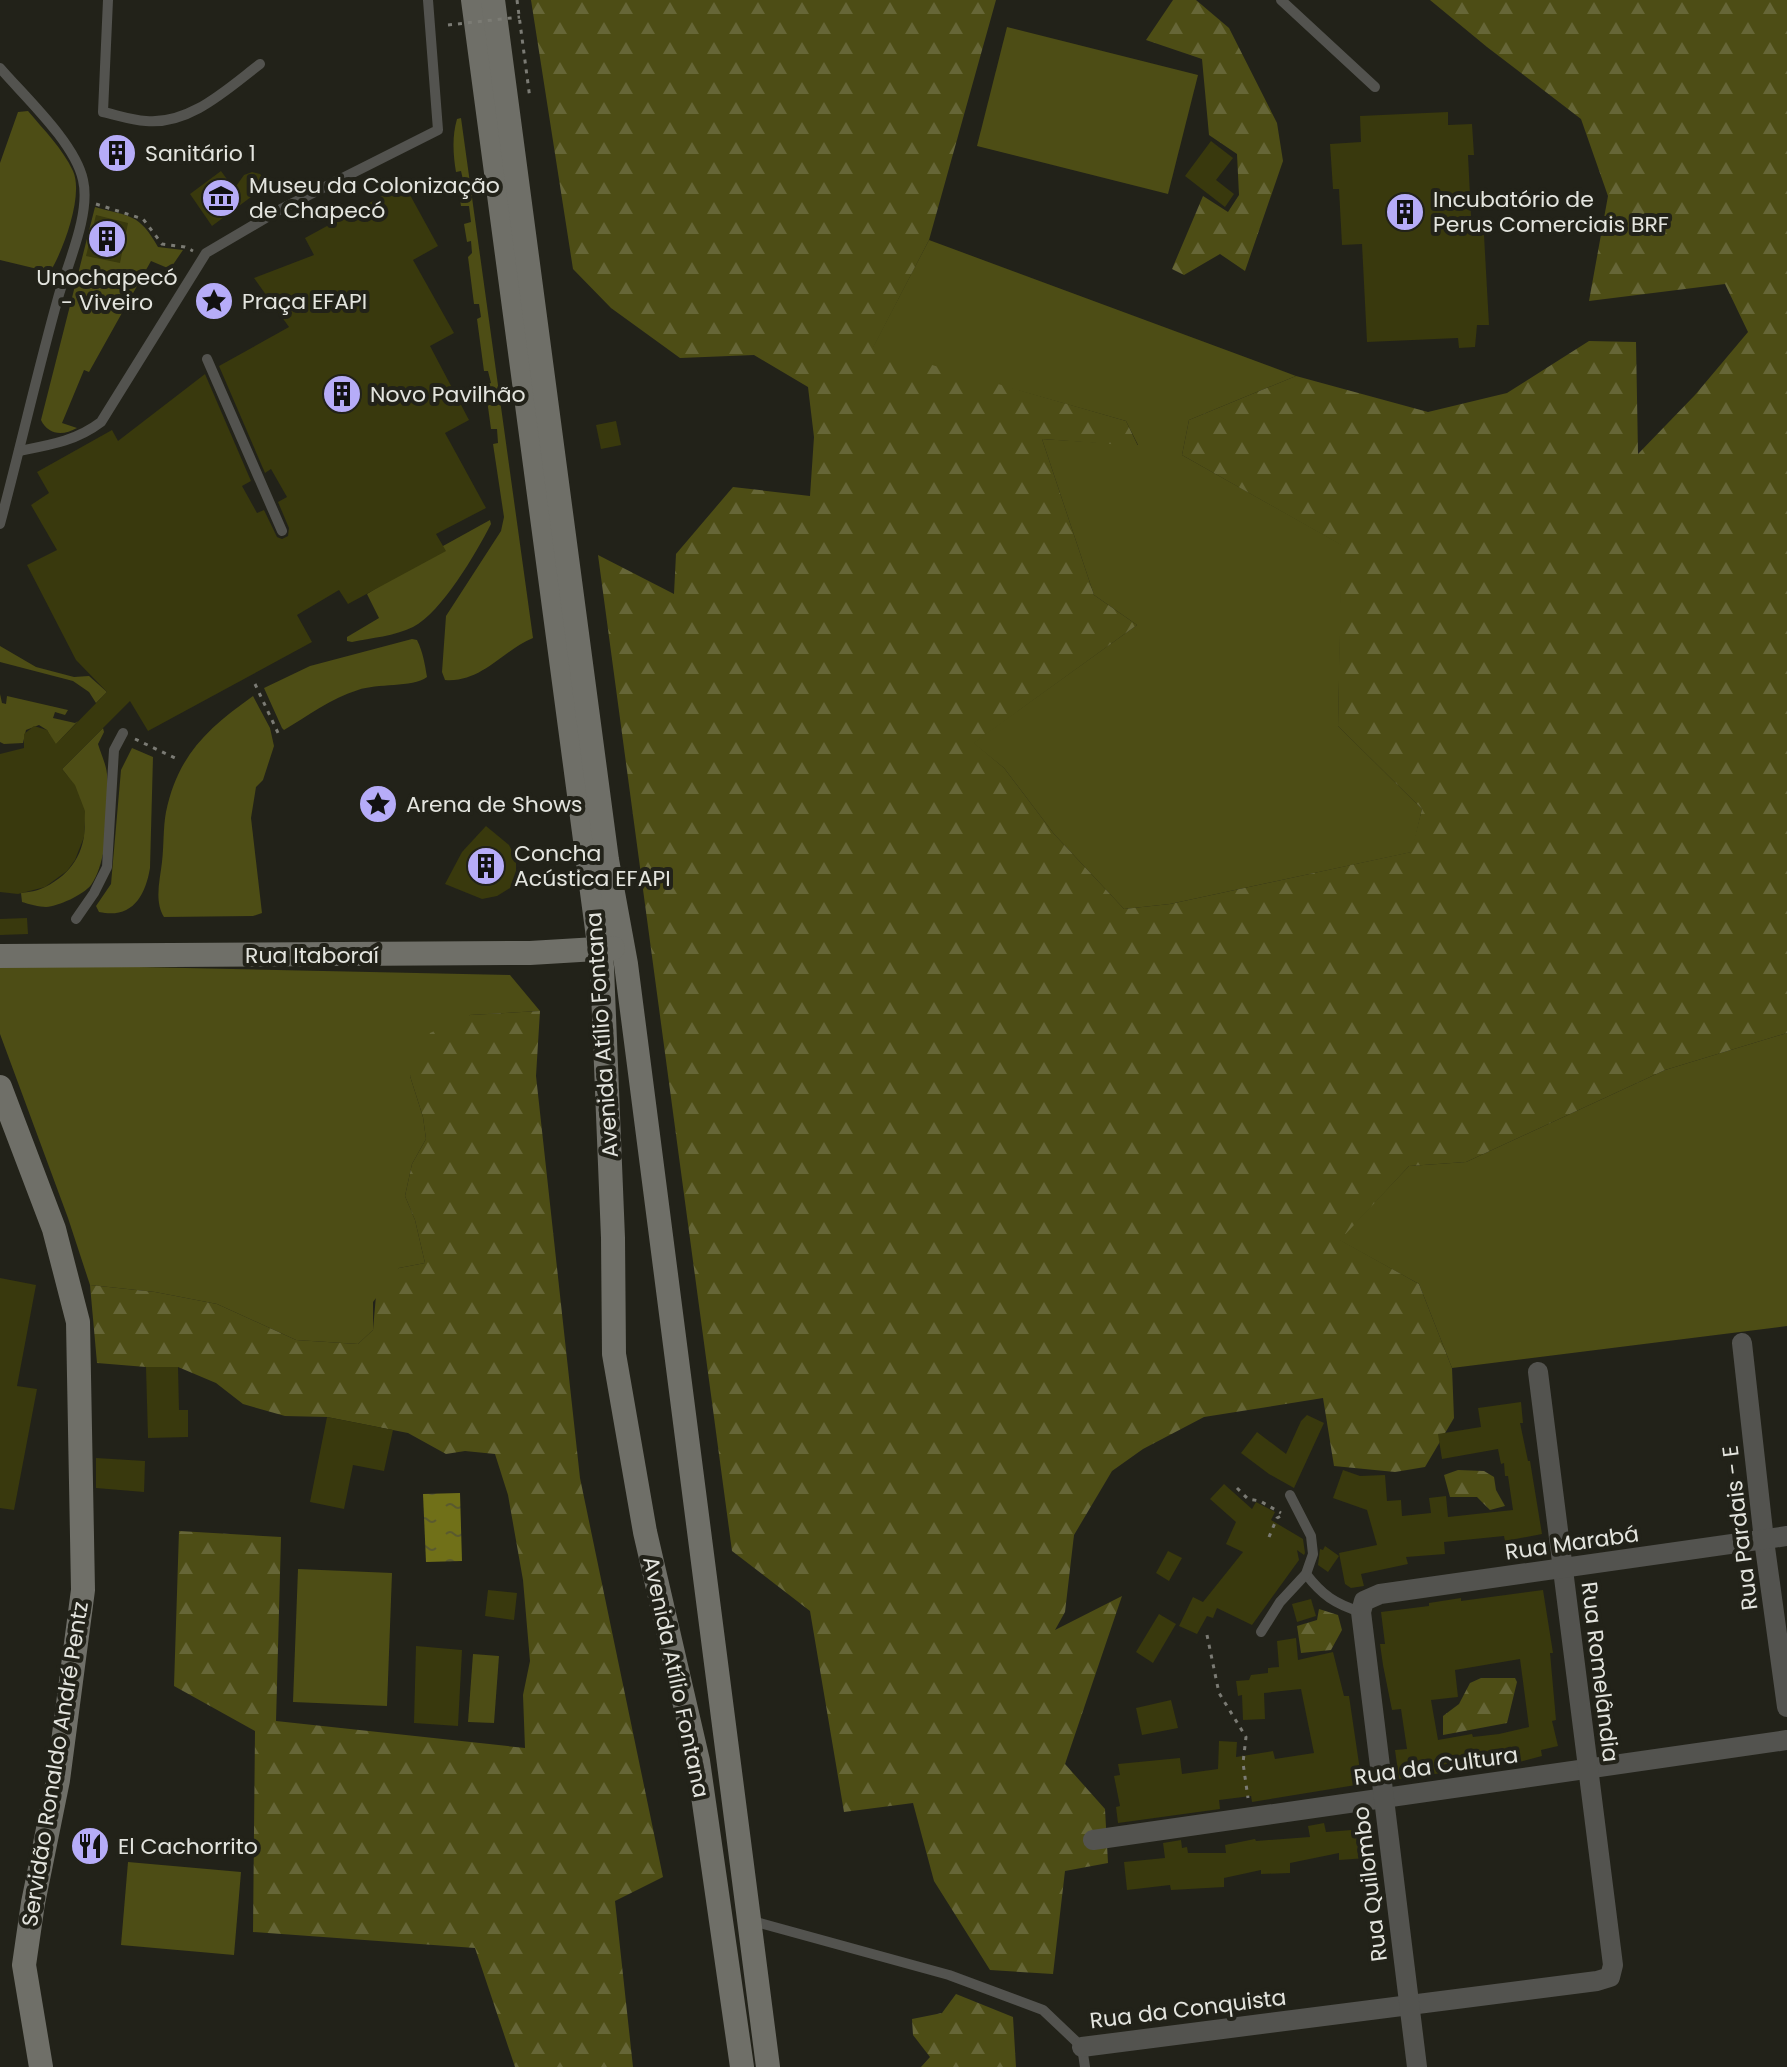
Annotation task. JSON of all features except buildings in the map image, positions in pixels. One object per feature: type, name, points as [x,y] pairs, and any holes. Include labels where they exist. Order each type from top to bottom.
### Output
[{"type":"main road","name":"Avenida Atílio Fontana","points":[[473,0],[611,948],[768,2067]]},
{"type":"main road","name":"Avenida Atílio Fontana","points":[[493,0],[607,860],[611,948],[614,1354],[645,1532],[698,1761],[742,2067]]},
{"type":"main road","name":"Rua Itaboraí","points":[[0,956],[530,953],[611,948]]},
{"type":"main road","name":"Servidão Ronaldo André Pentz","points":[[0,1087],[54,1229],[78,1322],[83,1590],[58,1780],[24,1965],[41,2067]]},
{"type":"street","name":"Rua Pardais - E","points":[[1742,1343],[1787,1707]]},
{"type":"street","name":"Rua Romelândia","points":[[1538,1372],[1613,1965],[1610,1977]]},
{"type":"street","name":"Rua Marabá","points":[[1362,1607],[1380,1594],[1787,1536]]},
{"type":"street","name":"Rua Quilombo","points":[[1362,1607],[1417,2067]]},
{"type":"street","name":"Rua da Cultura","points":[[1093,1840],[1787,1740]]},
{"type":"street","name":"Rua da Conquista","points":[[1084,2057],[1409,2004],[1610,1977]]},
{"type":"lane","points":[[108,0],[103,112],[147,121],[175,120],[212,101],[260,64]]},
{"type":"lane","points":[[19,451],[83,435],[101,422],[203,257],[281,209],[438,130],[428,0]]},
{"type":"lane","points":[[1281,0],[1375,87]]},
{"type":"lane","points":[[0,68],[70,149],[83,180],[80,226],[58,298],[0,524]]},
{"type":"lane","points":[[207,359],[282,531]]},
{"type":"lane","points":[[76,919],[107,867],[114,750],[123,733]]},
{"type":"lane","points":[[1261,1632],[1280,1602],[1306,1574],[1313,1554],[1311,1536],[1290,1495]]},
{"type":"lane","points":[[1306,1574],[1321,1594],[1340,1606],[1362,1607]]},
{"type":"lane","name":"Rua da Conquista","points":[[749,1920],[949,1975],[1043,2010],[1084,2057]]},
{"type":"path","points":[[517,0],[530,107]]},
{"type":"path","points":[[448,25],[520,17]]},
{"type":"path","points":[[83,202],[143,219],[162,244],[185,247],[203,257]]},
{"type":"path","points":[[255,684],[279,735]]},
{"type":"path","points":[[123,733],[175,758]]},
{"type":"path","points":[[1237,1488],[1248,1499],[1268,1504],[1284,1515],[1277,1518],[1269,1537]]},
{"type":"path","points":[[1207,1635],[1219,1693],[1246,1737],[1243,1763],[1249,1818]]},
{"type":"green space","points":[[531,0],[996,0],[929,240],[873,348],[1126,421],[1138,446],[1042,439],[1094,595],[1137,625],[974,743],[1004,768],[1054,834],[1124,909],[1170,904],[1411,852],[1422,809],[1338,726],[1341,545],[1182,455],[1189,420],[1296,376],[1428,412],[1507,393],[1589,341],[1636,342],[1638,454],[1695,395],[1748,332],[1725,284],[1589,301],[1608,196],[1581,119],[1430,0],[1787,0],[1787,1033],[1665,1070],[1466,1162],[1409,1166],[1340,1240],[1419,1284],[1452,1368],[1454,1418],[1425,1467],[1395,1472],[1334,1466],[1323,1398],[1204,1417],[1143,1449],[1112,1471],[1074,1535],[1065,1612],[1055,1630],[1122,1596],[1065,1764],[1105,1809],[1108,1863],[1065,1871],[1053,1974],[990,1970],[934,1881],[913,1803],[844,1812],[810,1611],[732,1551],[598,555],[674,594],[676,554],[733,487],[810,496],[814,437],[808,387],[754,355],[680,358],[611,308],[573,269]]},
{"type":"green space","points":[[1173,0],[1196,0],[1229,28],[1277,123],[1283,161],[1245,271],[1220,254],[1184,275],[1172,269],[1203,196],[1228,212],[1239,195],[1237,154],[1209,135],[1202,59],[1146,40]]},
{"type":"green space","points":[[1007,27],[1198,75],[1168,194],[977,146]]},
{"type":"green space","points":[[28,111],[64,155],[76,181],[70,223],[50,272],[0,260],[0,163],[18,112]]},
{"type":"green space","points":[[461,118],[533,638],[481,671],[458,680],[445,680],[442,672],[446,616],[501,531],[504,517],[493,444],[498,443],[497,429],[491,429],[485,385],[491,383],[488,371],[484,371],[477,319],[481,317],[479,304],[474,304],[468,257],[472,253],[471,241],[467,242],[464,224],[471,222],[469,206],[461,206],[458,186],[464,184],[461,171],[456,172],[454,159],[455,125]]},
{"type":"green space","points":[[95,207],[139,222],[158,247],[183,250],[170,269],[151,261],[89,372],[84,370],[62,423],[77,428],[56,433],[41,420]]},
{"type":"green space","points":[[929,240],[1296,376],[1189,420],[1182,455],[1342,545],[1338,726],[1422,809],[1412,852],[1170,904],[1124,909],[1054,834],[1004,768],[973,743],[1137,625],[1094,595],[1042,439],[1138,445],[1126,421],[872,349]]},
{"type":"green space","points":[[490,520],[485,536],[457,581],[424,619],[399,633],[347,641],[347,637],[379,618],[367,594]]},
{"type":"green space","points":[[417,640],[419,645],[427,677],[413,683],[348,693],[284,730],[282,728],[264,688],[310,666]]},
{"type":"green space","points":[[0,646],[36,667],[74,677],[89,676],[107,692],[96,703],[89,692],[73,681],[0,662]]},
{"type":"green space","points":[[0,694],[2,703],[6,704],[7,696],[68,710],[65,715],[55,712],[53,718],[78,721],[44,757],[51,738],[47,730],[39,725],[26,730],[23,743],[4,744],[0,742]]},
{"type":"green space","points":[[253,696],[270,728],[274,746],[263,780],[256,787],[251,818],[262,913],[253,916],[164,917],[158,897],[164,824],[178,774],[208,732]]},
{"type":"green space","points":[[103,728],[98,744],[107,774],[108,815],[97,875],[87,889],[64,902],[46,907],[22,902],[21,893],[42,888],[61,877],[81,849],[84,817],[80,800],[62,769]]},
{"type":"green space","points":[[132,748],[153,757],[150,868],[144,889],[135,904],[120,912],[99,912],[96,906],[111,884],[121,770]]},
{"type":"green space","points":[[0,964],[510,975],[540,1011],[470,1015],[410,1076],[423,1117],[426,1139],[412,1164],[405,1196],[415,1220],[425,1263],[399,1268],[373,1302],[373,1330],[358,1344],[296,1340],[217,1304],[155,1292],[90,1285],[0,1034]]},
{"type":"green space","points":[[540,1011],[536,1076],[580,1478],[663,1877],[615,1901],[633,2067],[515,2067],[475,1948],[253,1932],[255,1731],[174,1686],[179,1531],[281,1537],[276,1721],[525,1748],[523,1695],[530,1661],[523,1580],[508,1495],[495,1454],[465,1451],[446,1454],[408,1433],[327,1417],[285,1416],[243,1404],[216,1383],[178,1367],[97,1363],[90,1285],[155,1292],[217,1304],[296,1340],[358,1344],[373,1330],[377,1284],[399,1268],[425,1263],[415,1220],[405,1196],[412,1164],[426,1139],[423,1117],[410,1076],[430,1033],[470,1015]]},
{"type":"green space","points":[[1787,1033],[1787,1326],[1452,1368],[1419,1284],[1339,1240],[1409,1166],[1466,1162],[1665,1070]]},
{"type":"green space","points":[[1458,1470],[1484,1471],[1494,1477],[1496,1490],[1505,1506],[1490,1510],[1477,1497],[1450,1497],[1444,1475]]},
{"type":"green space","points":[[298,1569],[392,1573],[387,1706],[293,1702]]},
{"type":"green space","points":[[1319,1609],[1338,1615],[1342,1630],[1331,1650],[1301,1653],[1297,1626],[1317,1620]]},
{"type":"green space","points":[[473,1654],[499,1656],[494,1723],[468,1722]]},
{"type":"green space","points":[[1481,1678],[1515,1678],[1517,1682],[1507,1723],[1443,1735],[1443,1716],[1459,1704],[1470,1683]]},
{"type":"green space","points":[[128,1862],[241,1872],[234,1955],[121,1945]]},
{"type":"green space","points":[[956,1994],[1013,2017],[1016,2067],[921,2067],[930,2057],[913,2035],[912,2019],[942,2013]]},
{"type":"water","points":[[460,1493],[462,1561],[426,1562],[423,1494]]},
{"type":"place","name":"Sanitário 1","points":[[117,153]]},
{"type":"place","name":"Museu da Colonização de Chapecó","points":[[221,198]]},
{"type":"place","name":"Incubatório de Perus Comerciais BRF","points":[[1405,212]]},
{"type":"place","name":"Unochapecó - Viveiro","points":[[107,239]]},
{"type":"place","name":"Praça EFAPI","points":[[214,301]]},
{"type":"place","name":"Novo Pavilhão","points":[[342,394]]},
{"type":"place","name":"Arena de Shows","points":[[378,804]]},
{"type":"place","name":"Concha Acústica EFAPI","points":[[486,866]]},
{"type":"place","name":"El Cachorrito","points":[[90,1846]]}]
